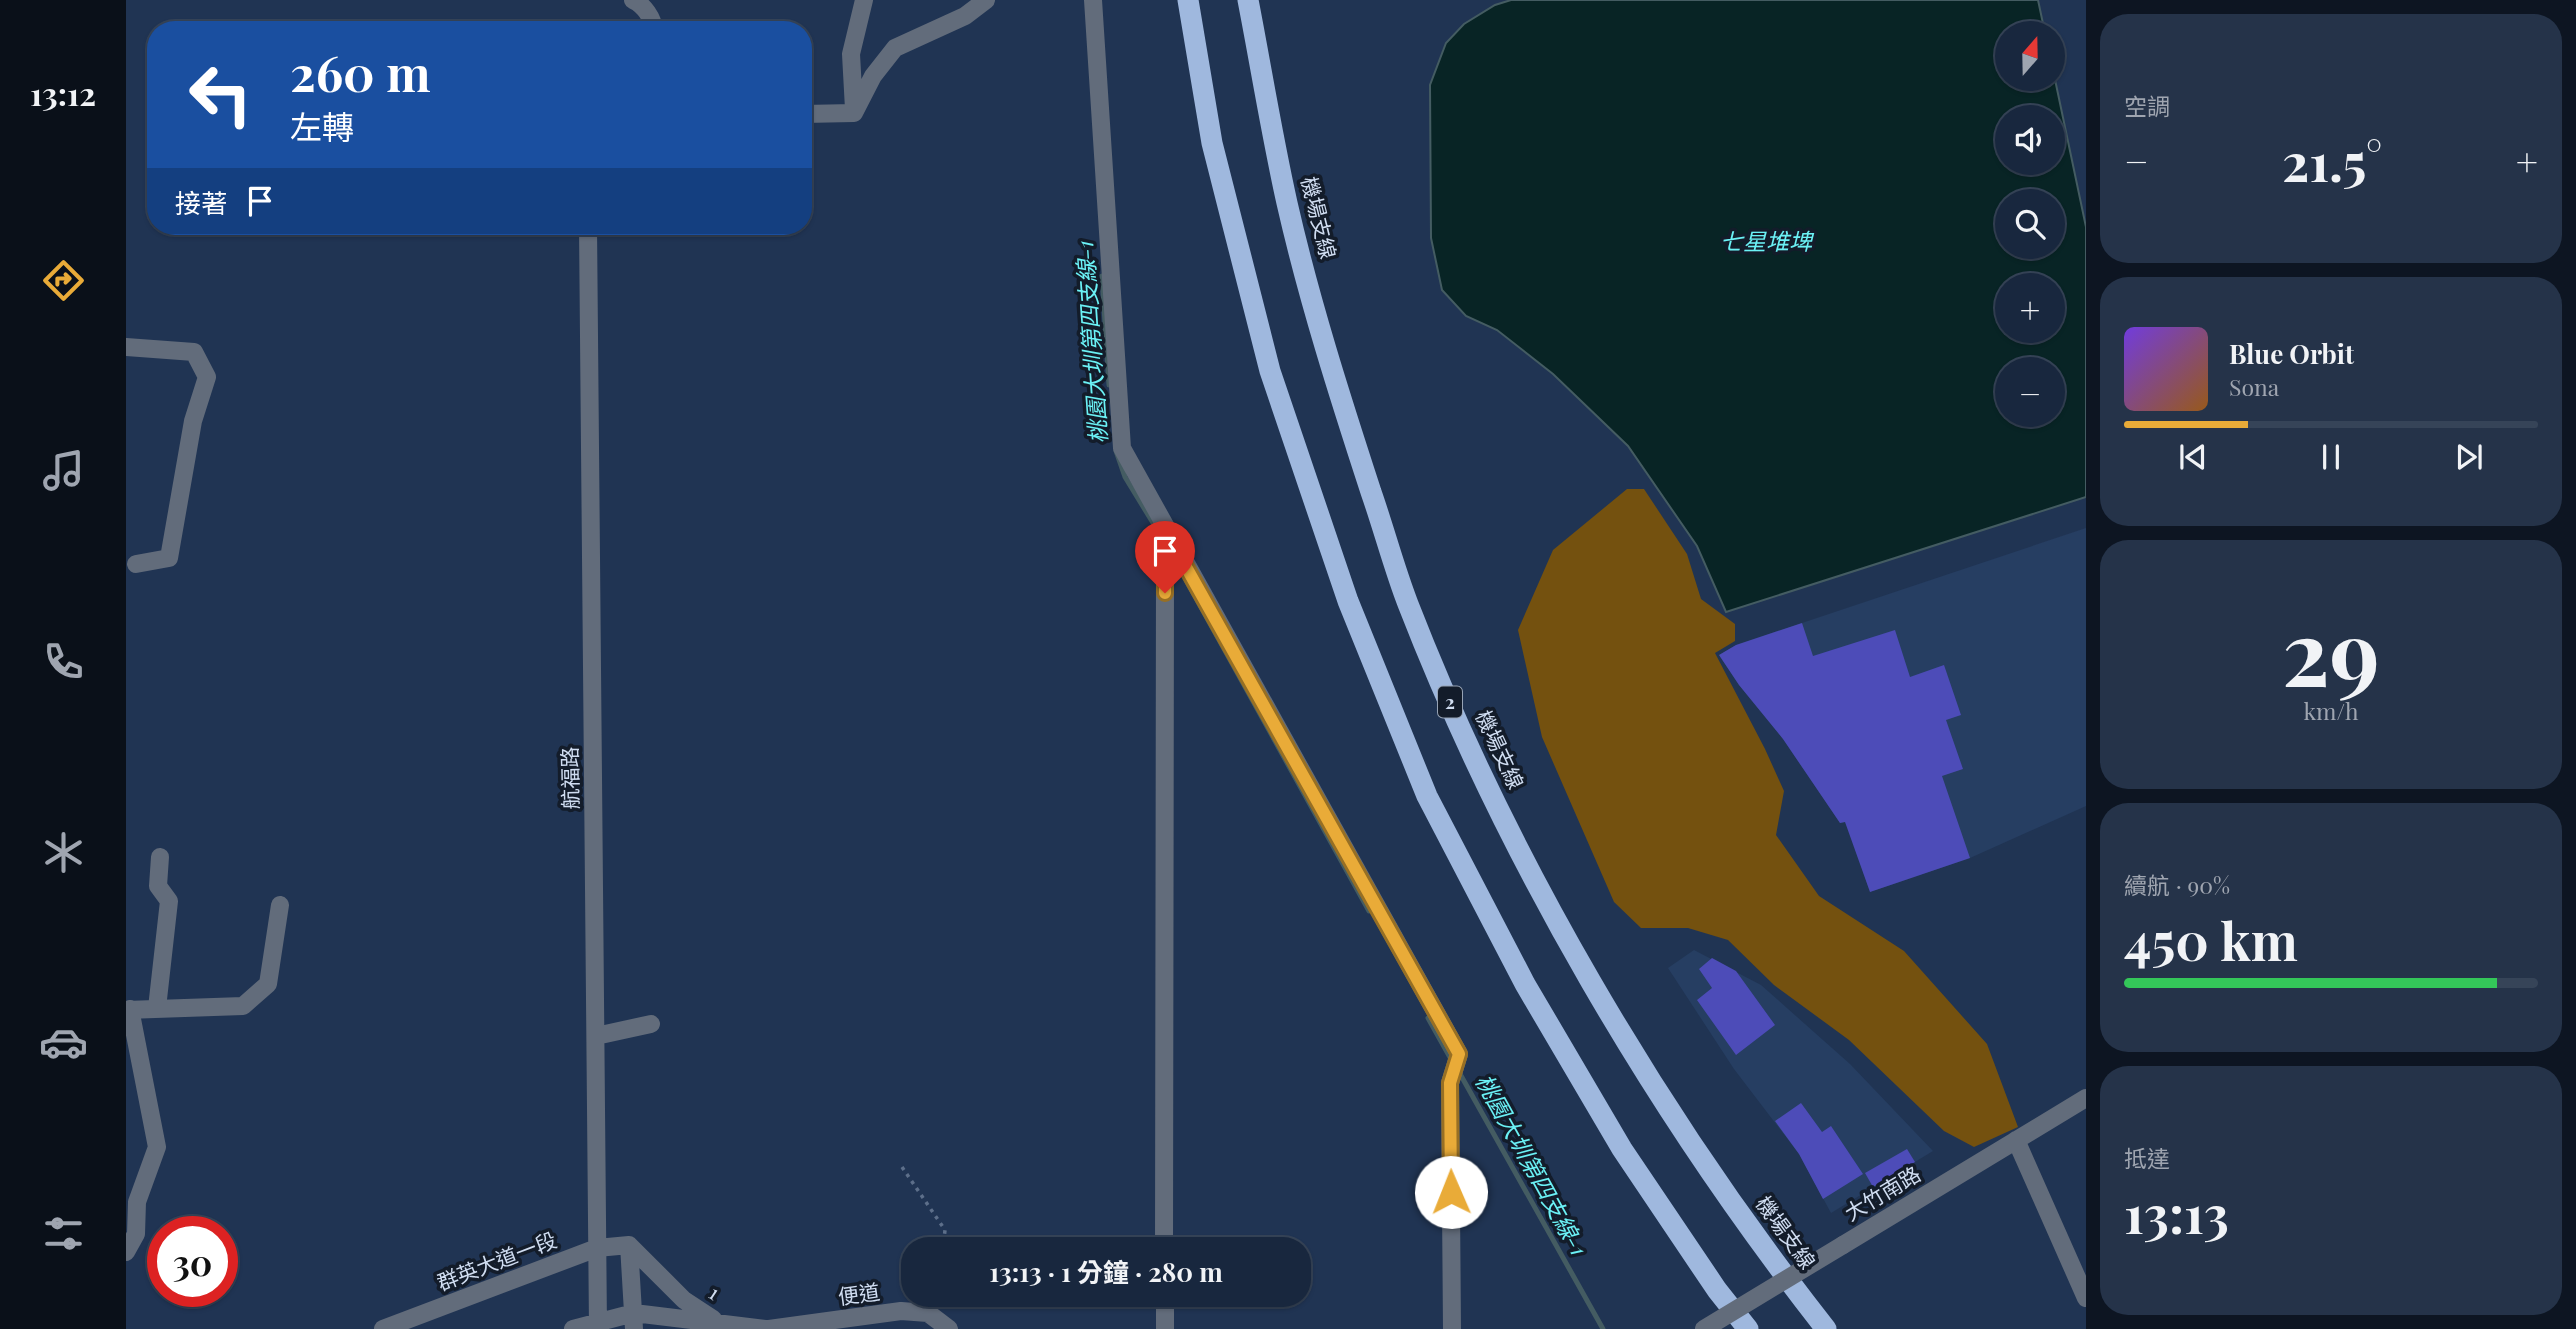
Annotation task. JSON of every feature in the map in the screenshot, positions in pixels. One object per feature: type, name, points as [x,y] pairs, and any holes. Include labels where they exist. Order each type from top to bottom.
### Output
[{"type":"highway","points":[[1188,0],[1212,143],[1269,371],[1348,601],[1427,796],[1525,984],[1622,1149],[1717,1290],[1748,1329]]},
{"type":"highway","name":"機場支線","points":[[1248,0],[1287,204],[1344,407],[1408,603],[1485,782],[1571,946],[1668,1105],[1768,1255],[1826,1329]]},
{"type":"street","points":[[633,0],[641,3],[652,21]]},
{"type":"street","points":[[854,113],[851,54],[864,0]]},
{"type":"street","points":[[854,113],[873,76],[895,48],[965,16],[986,0]]},
{"type":"street","points":[[1093,0],[1122,449],[1459,1054],[1450,1083],[1452,1329]]},
{"type":"street","points":[[812,114],[854,113]]},
{"type":"street","name":"航福路","points":[[588,235],[598,1324]]},
{"type":"street","points":[[126,347],[194,352],[207,376],[192,421],[169,558],[136,564]]},
{"type":"street","points":[[1164,1237],[1165,566],[1176,549]]},
{"type":"street","points":[[157,1008],[169,901],[158,886],[160,856]]},
{"type":"street","points":[[126,1252],[136,1234],[137,1202],[157,1147],[128,1010],[243,1006],[268,984],[280,905]]},
{"type":"street","points":[[596,1035],[651,1024]]},
{"type":"street","name":"大竹南路","points":[[1704,1329],[2086,1098]]},
{"type":"street","points":[[2017,1140],[2086,1298]]},
{"type":"street","points":[[573,1329],[634,1321],[629,1245]]},
{"type":"street","name":"群英大道一段","points":[[383,1329],[597,1248],[629,1245]]},
{"type":"street","name":"1","points":[[629,1245],[684,1300],[716,1321]]},
{"type":"street","points":[[1165,1307],[1165,1329]]},
{"type":"street","name":"便道","points":[[716,1321],[767,1329],[901,1311],[928,1313],[949,1329]]},
{"type":"street","name":"1","points":[[634,1321],[716,1321]]},
{"type":"path","points":[[902,1167],[945,1230],[944,1237]]},
{"type":"shaded area","points":[[1627,489],[1644,489],[1687,554],[1701,599],[1735,624],[1735,641],[1715,653],[1784,791],[1776,835],[1819,896],[1904,951],[1987,1044],[2018,1127],[1974,1147],[1944,1131],[1849,1040],[1774,985],[1728,940],[1688,928],[1641,928],[1614,902],[1542,737],[1518,630],[1553,550]]},
{"type":"shaded area","points":[[2086,528],[2086,806],[1970,858],[1870,892],[1846,822],[1840,823],[1783,739],[1739,685],[1719,655],[1736,645]]},
{"type":"shaded area","points":[[1694,950],[1761,985],[1850,1064],[1933,1151],[1831,1213],[1799,1154],[1734,1069],[1668,968]]},
{"type":"water","name":"七星堆埤","points":[[1511,0],[2038,0],[2042,21],[1995,21],[1995,91],[2057,91],[2060,105],[1995,105],[1995,175],[2065,175],[2065,127],[2086,227],[2086,497],[1726,612],[1697,546],[1628,446],[1553,374],[1497,330],[1466,316],[1442,290],[1431,238],[1430,85],[1446,43],[1464,24],[1495,5]]},
{"type":"building","points":[[1802,623],[1813,656],[1895,630],[1910,677],[1944,665],[1961,715],[1946,720],[1963,769],[1942,776],[1970,858],[1870,892],[1845,822],[1840,823],[1783,739],[1739,685],[1719,655],[1736,645]]},
{"type":"building","points":[[1712,958],[1736,971],[1775,1025],[1736,1055],[1697,1000],[1712,988],[1699,969]]},
{"type":"building","points":[[1801,1103],[1822,1132],[1831,1126],[1863,1174],[1823,1199],[1799,1154],[1775,1121]]},
{"type":"building","points":[[1907,1149],[1915,1162],[1873,1187],[1865,1173]]},
{"type":"waterway","name":"桃園大圳第四支線-1","points":[[1102,276],[1109,385]]},
{"type":"waterway","name":"桃園大圳第四支線-1","points":[[1116,451],[1125,477],[1158,531]]},
{"type":"waterway","name":"桃園大圳第四支線-1","points":[[1177,564],[1369,911]]},
{"type":"waterway","name":"桃園大圳第四支線-1","points":[[1428,1018],[1452,1061]]},
{"type":"waterway","name":"桃園大圳第四支線-1","points":[[1459,1072],[1603,1329]]},
{"type":"route","points":[[1165,593],[1165,566],[1176,549],[1459,1054],[1450,1083],[1451,1192]]}]
